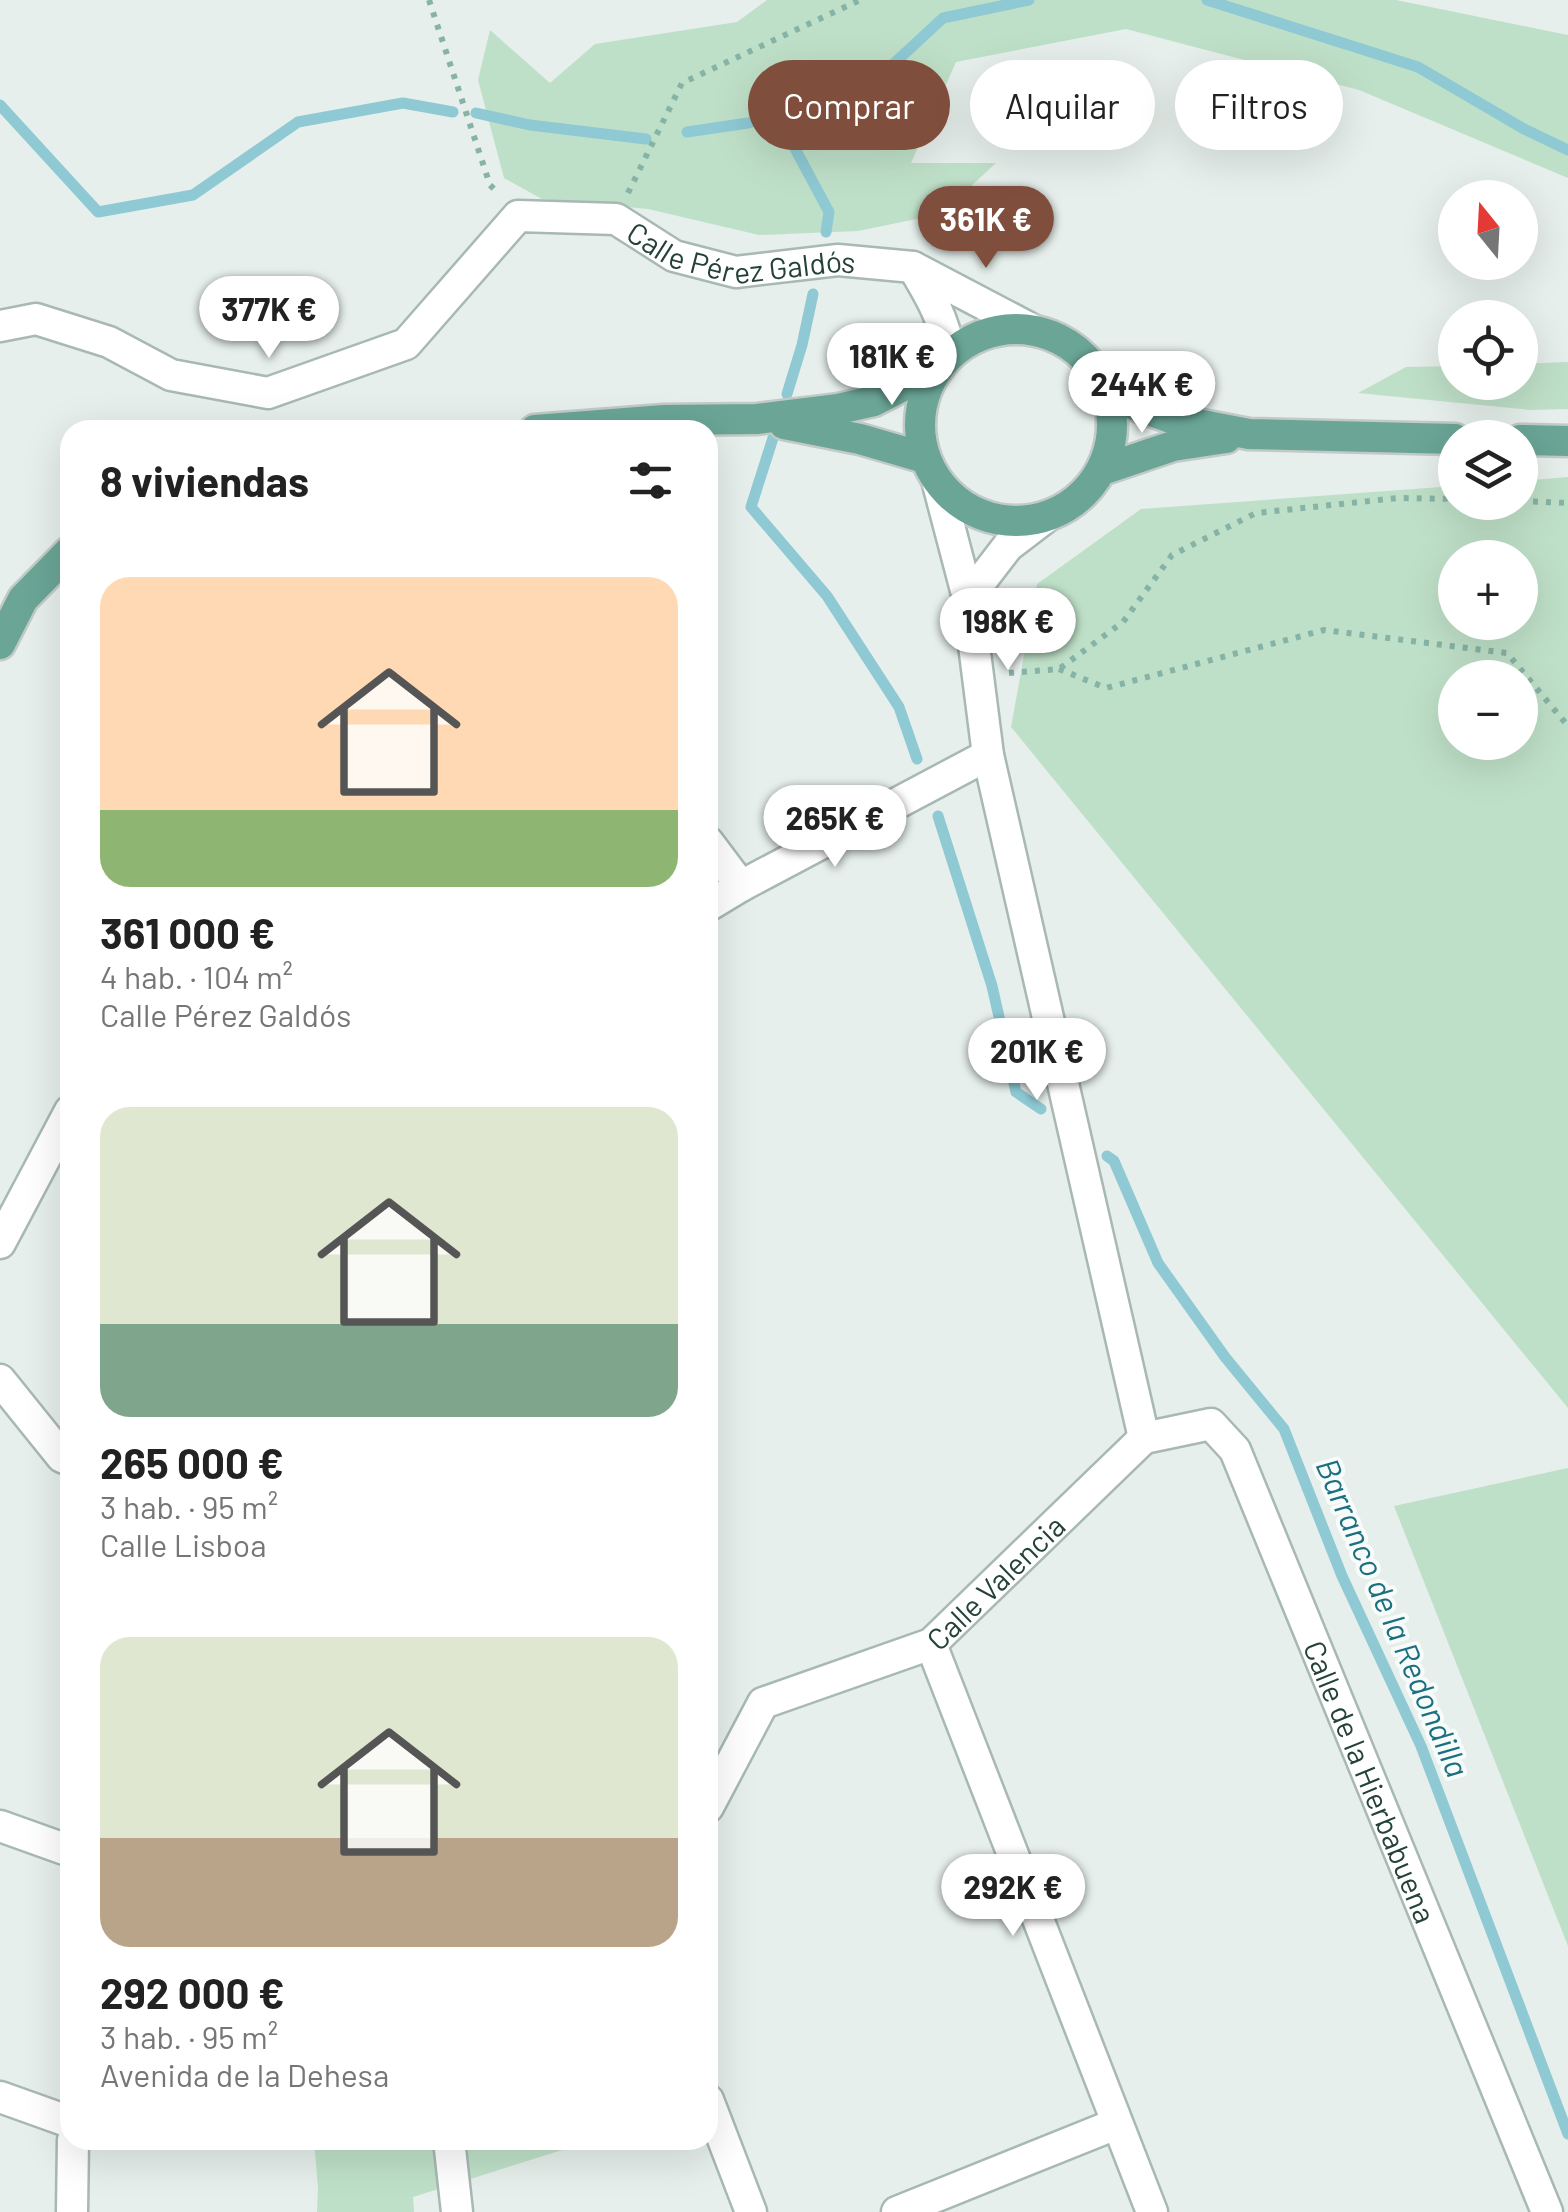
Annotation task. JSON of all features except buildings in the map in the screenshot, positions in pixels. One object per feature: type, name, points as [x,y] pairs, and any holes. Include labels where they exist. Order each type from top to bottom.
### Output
[{"type":"main road","points":[[664,420],[757,419],[874,401],[944,361],[974,338],[1002,329],[1031,329],[1057,337],[1079,351],[1098,372],[1109,396],[1113,420],[1111,446],[1102,470],[1088,490],[1068,506],[1046,516],[1016,521],[986,516],[959,502],[931,469],[920,427],[924,396],[944,361]]},
{"type":"main road","points":[[1109,396],[1176,420],[1249,434],[1438,439]]},
{"type":"main road","points":[[757,419],[860,439],[931,469]]},
{"type":"main road","points":[[1102,470],[1173,446],[1249,434]]},
{"type":"main road","points":[[1538,440],[1568,441]]},
{"type":"main road","points":[[0,644],[23,598],[60,561]]},
{"type":"street","name":"Calle Pérez Galdós","points":[[518,216],[616,218],[674,256],[736,272],[838,260],[913,267],[1031,329]]},
{"type":"street","points":[[0,326],[36,319],[109,342],[171,376],[268,394],[406,344],[518,216]]},
{"type":"street","points":[[913,267],[946,328],[944,361]]},
{"type":"street","points":[[931,469],[968,598],[988,755],[1144,1438]]},
{"type":"street","points":[[968,598],[1008,546],[1046,516]]},
{"type":"street","points":[[718,900],[988,755]]},
{"type":"street","points":[[718,855],[741,886]]},
{"type":"street","points":[[0,1243],[59,1159]]},
{"type":"street","points":[[0,1380],[60,1455]]},
{"type":"street","name":"Calle de la Hierbabuena","points":[[1144,1438],[1211,1424],[1235,1450],[1547,2212]]},
{"type":"street","name":"Calle Valencia","points":[[718,1788],[763,1703],[931,1644],[1144,1438]]},
{"type":"street","points":[[931,1644],[1152,2212]]},
{"type":"street","points":[[0,1826],[60,1847]]},
{"type":"street","points":[[0,2097],[60,2118]]},
{"type":"street","points":[[897,2212],[1116,2124]]},
{"type":"street","points":[[718,2126],[751,2212]]},
{"type":"street","points":[[72,2150],[72,2212]]},
{"type":"street","points":[[450,2150],[457,2212]]},
{"type":"path","points":[[429,0],[490,184],[518,216]]},
{"type":"path","points":[[616,218],[682,83],[860,0]]},
{"type":"path","points":[[1059,669],[1123,622],[1172,555],[1256,514],[1398,498],[1438,499]]},
{"type":"path","points":[[1538,501],[1568,502]]},
{"type":"path","points":[[978,676],[1059,669],[1106,688],[1324,630],[1508,653],[1568,726]]},
{"type":"green space","points":[[767,0],[1396,0],[1568,35],[1568,178],[1343,86],[1343,60],[1244,60],[1126,29],[956,62],[950,75],[950,60],[748,60],[748,150],[917,150],[911,163],[996,163],[941,214],[858,231],[759,235],[648,209],[542,199],[504,178],[478,80],[490,30],[550,83],[595,44],[737,22]]},
{"type":"green space","points":[[1568,362],[1568,409],[1530,410],[1358,393],[1406,367],[1438,366],[1438,400],[1538,400],[1538,363]]},
{"type":"green space","points":[[1568,477],[1568,1408],[1011,727],[1037,584],[1141,509],[1438,487],[1438,520],[1538,520],[1538,480]]},
{"type":"green space","points":[[1568,1468],[1568,1946],[1394,1506]]},
{"type":"green space","points":[[315,2150],[562,2150],[413,2197],[414,2212],[317,2212]]},
{"type":"waterway","points":[[687,132],[748,123],[861,94],[943,18],[1029,0]]},
{"type":"waterway","points":[[1207,0],[1418,67],[1568,150]]},
{"type":"waterway","points":[[0,105],[98,212],[193,195],[298,122],[403,103],[453,112]]},
{"type":"waterway","points":[[476,113],[530,125],[646,139]]},
{"type":"waterway","name":"Barranco de la Redondilla","points":[[796,150],[829,212],[826,232]]},
{"type":"waterway","name":"Barranco de la Redondilla","points":[[787,394],[813,294]]},
{"type":"waterway","name":"Barranco de la Redondilla","points":[[773,438],[751,507],[827,596],[899,707],[917,759]]},
{"type":"waterway","name":"Barranco de la Redondilla","points":[[938,816],[992,986],[1016,1092],[1041,1109]]},
{"type":"waterway","name":"Barranco de la Redondilla","points":[[1107,1156],[1114,1161],[1158,1263],[1225,1357],[1284,1429],[1342,1576],[1421,1746],[1568,2134]]}]
